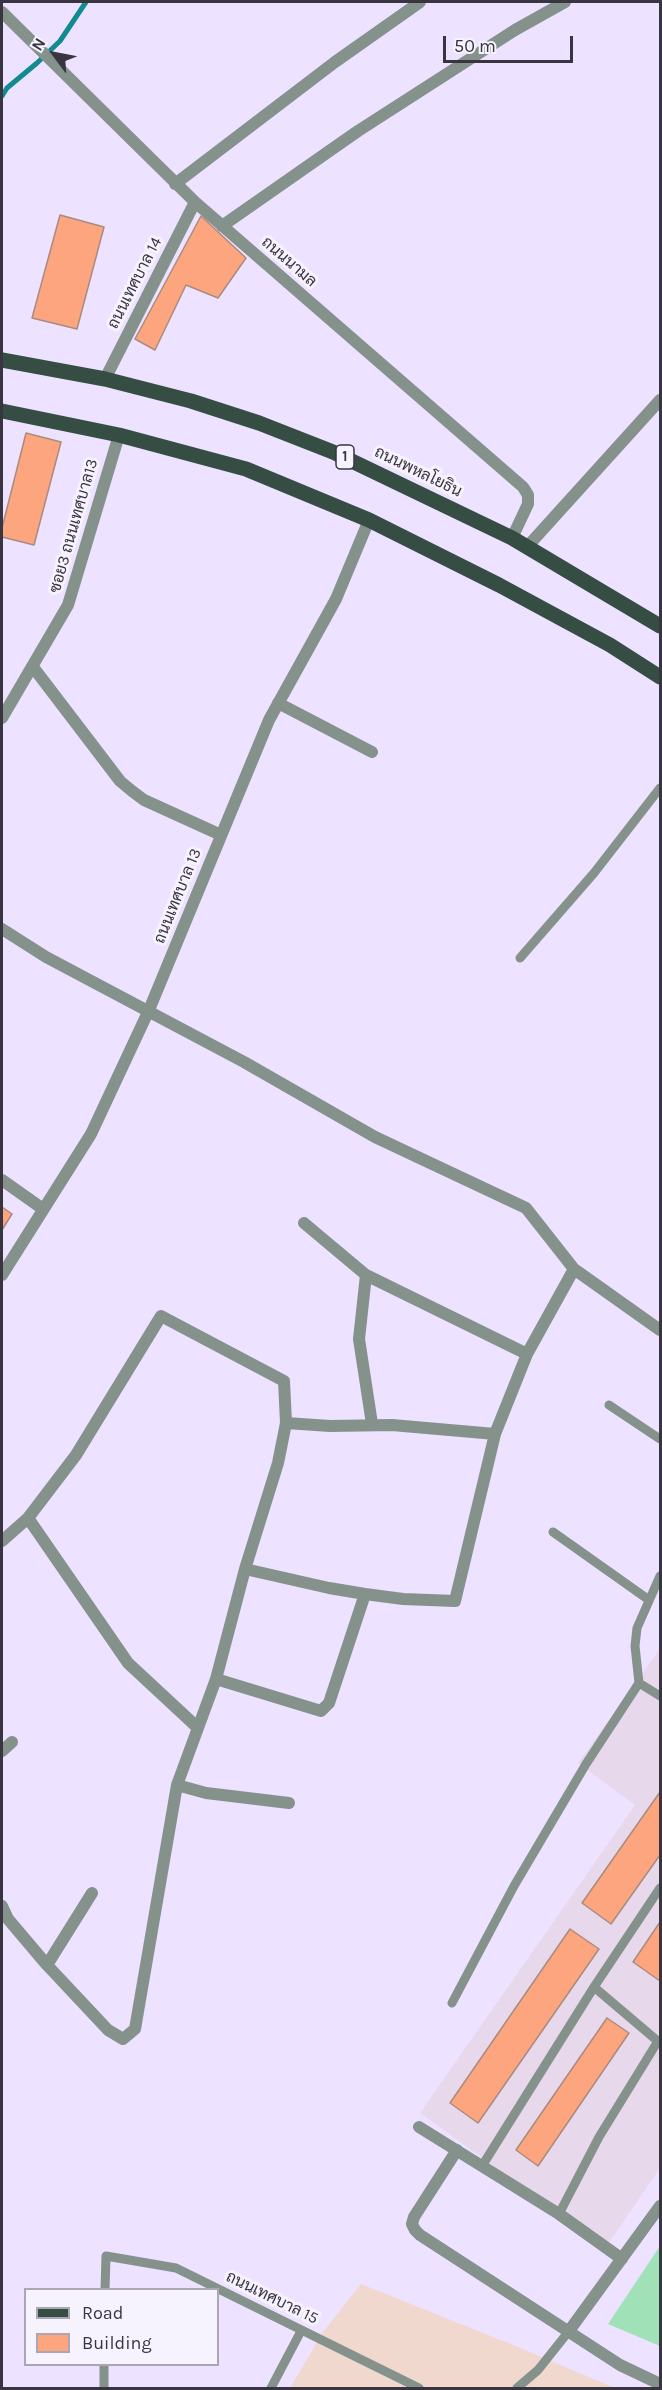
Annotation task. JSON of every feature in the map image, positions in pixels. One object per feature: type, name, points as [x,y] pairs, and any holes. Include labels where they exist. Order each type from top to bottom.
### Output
[{"type":"main road","name":"ถนนพหลโยธิน","points":[[2,360],[105,379],[192,401],[259,423],[333,452],[512,538],[660,626]]},
{"type":"main road","points":[[2,411],[118,435],[246,469],[369,520],[549,612],[610,645],[660,677]]},
{"type":"street","points":[[175,184],[335,62],[420,2]]},
{"type":"street","points":[[222,226],[358,131],[515,30],[565,2]]},
{"type":"street","name":"ถนนนามล","points":[[2,12],[175,184],[523,487],[528,495],[528,504],[512,538]]},
{"type":"street","name":"ถนนเทศบาล 14","points":[[105,379],[195,202]]},
{"type":"street","points":[[527,547],[660,400]]},
{"type":"street","name":"ซอย3 ถนนเทศบาล13","points":[[2,718],[68,605],[118,435]]},
{"type":"street","name":"ถนนเทศบาล 13","points":[[2,1275],[91,1134],[149,1010],[278,703],[336,599],[369,520]]},
{"type":"street","points":[[33,667],[126,786],[144,800],[221,835]]},
{"type":"street","points":[[278,703],[372,752]]},
{"type":"street","points":[[2,929],[46,957],[149,1010],[375,1137],[526,1208],[574,1269],[660,1330]]},
{"type":"street","points":[[2,1180],[43,1209]]},
{"type":"street","points":[[304,1223],[366,1275],[527,1354]]},
{"type":"street","points":[[245,1569],[365,1594],[403,1599],[455,1601],[495,1434],[527,1354],[574,1269]]},
{"type":"street","points":[[366,1275],[359,1339],[372,1424]]},
{"type":"street","points":[[2,1541],[28,1518],[76,1455],[161,1316],[284,1381],[286,1423],[278,1463],[245,1569],[216,1679],[177,1785],[135,2029],[123,2038],[108,2030],[47,1965],[8,1919],[2,1906]]},
{"type":"street","points":[[286,1423],[330,1426],[372,1424],[495,1434]]},
{"type":"street","points":[[28,1518],[128,1663],[198,1728]]},
{"type":"street","points":[[216,1679],[321,1711],[329,1703],[365,1594]]},
{"type":"street","points":[[2,1751],[12,1742]]},
{"type":"street","points":[[177,1785],[216,1794],[289,1803]]},
{"type":"street","points":[[47,1965],[92,1893]]},
{"type":"street","points":[[419,2127],[559,2214],[622,2259]]},
{"type":"street","points":[[457,2150],[414,2217],[412,2224],[415,2230],[620,2365],[660,2384]]},
{"type":"street","points":[[569,2331],[660,2206]]},
{"type":"lane","points":[[520,958],[594,873],[660,788]]},
{"type":"lane","points":[[609,1405],[660,1439]]},
{"type":"lane","points":[[553,1532],[649,1600]]},
{"type":"lane","points":[[452,2003],[513,1886],[586,1764],[639,1683],[635,1646],[637,1628],[660,1576]]},
{"type":"lane","points":[[639,1683],[660,1696]]},
{"type":"lane","points":[[483,2166],[594,1988],[660,1888]]},
{"type":"lane","points":[[559,2214],[599,2137],[659,2042],[594,1988]]},
{"type":"lane","name":"ถนนเทศบาล 15","points":[[105,2288],[106,2256],[176,2268],[216,2288]]},
{"type":"lane","name":"ถนนเทศบาล 15","points":[[219,2290],[419,2388]]},
{"type":"lane","points":[[271,2388],[301,2331]]},
{"type":"lane","points":[[517,2388],[538,2370],[569,2331]]},
{"type":"lane","points":[[104,2366],[104,2388]]},
{"type":"shaded area","points":[[660,1649],[660,2168],[606,2247],[420,2113],[635,1805],[578,1763]]},
{"type":"shaded area","points":[[361,2284],[615,2388],[290,2388],[323,2332]]},
{"type":"green space","points":[[660,2246],[660,2346],[608,2324]]},
{"type":"building","points":[[60,215],[104,227],[77,329],[32,318]]},
{"type":"building","points":[[201,216],[246,258],[218,298],[186,285],[155,350],[135,339]]},
{"type":"building","points":[[26,433],[61,442],[34,545],[2,537],[2,528]]},
{"type":"building","points":[[2,1207],[12,1214],[2,1230]]},
{"type":"building","points":[[660,1792],[660,1855],[611,1924],[582,1903]]},
{"type":"building","points":[[660,1922],[660,1981],[633,1962]]},
{"type":"building","points":[[570,1929],[599,1949],[478,2123],[450,2103]]},
{"type":"building","points":[[607,2018],[629,2033],[538,2166],[516,2150]]},
{"type":"waterway","points":[[2,96],[7,88],[60,41],[86,2]]}]
